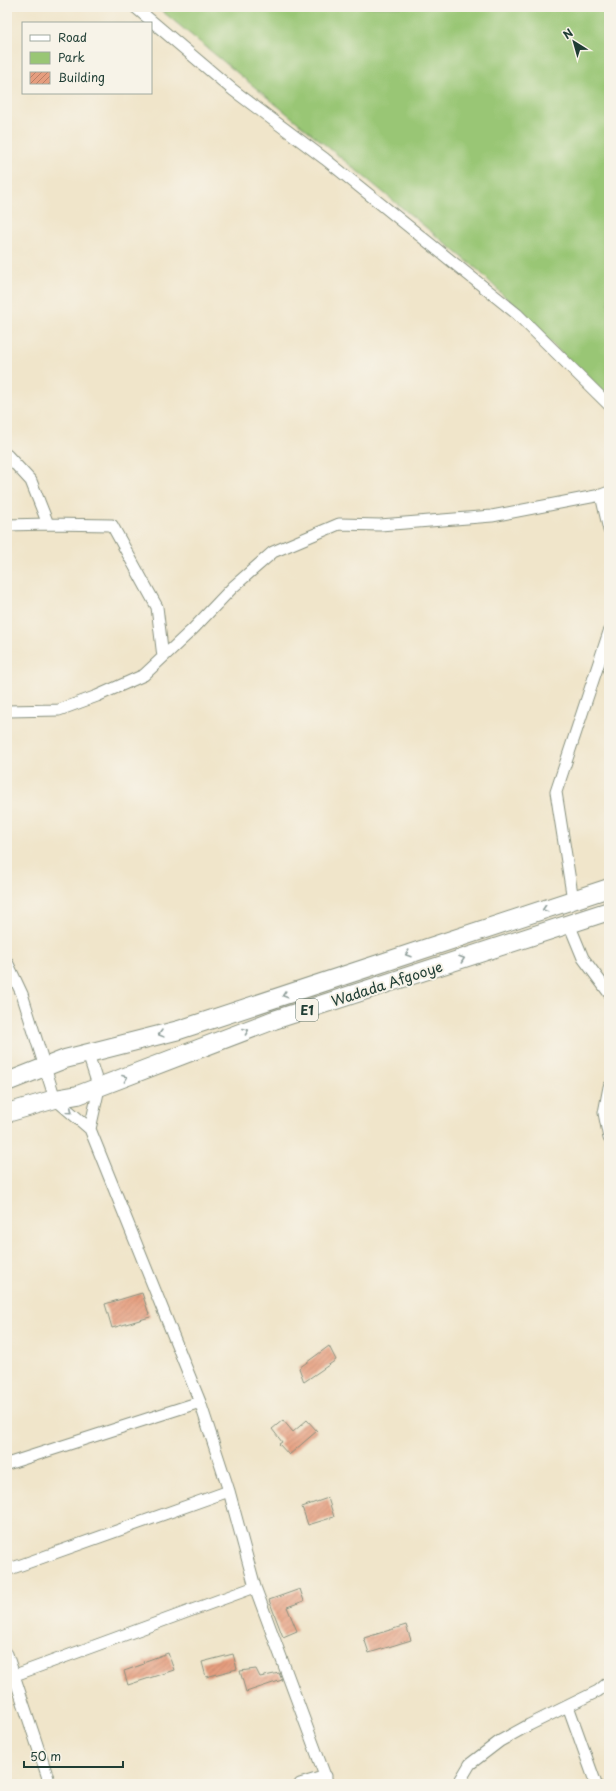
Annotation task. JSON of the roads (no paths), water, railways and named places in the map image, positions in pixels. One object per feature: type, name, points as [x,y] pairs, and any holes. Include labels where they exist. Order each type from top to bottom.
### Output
[{"type":"highway","name":"Wadada Afgooye","points":[[7,1082],[65,1059],[179,1030],[609,888]]},
{"type":"highway","name":"Wadada Afgooye","points":[[7,1113],[56,1099],[78,1095],[99,1088],[274,1020],[609,912]]},
{"type":"street","points":[[135,7],[233,90],[325,159],[517,314],[609,406]]},
{"type":"street","points":[[7,455],[31,482],[48,524]]},
{"type":"street","points":[[7,711],[59,710],[97,696],[144,675],[233,588],[273,552],[339,524],[380,525],[492,516],[605,494],[609,530]]},
{"type":"street","points":[[7,525],[112,525],[157,607],[163,657]]},
{"type":"street","points":[[573,900],[556,792],[609,632]]},
{"type":"street","points":[[569,924],[583,958],[609,993]]},
{"type":"street","points":[[7,962],[22,994],[56,1099],[90,1129],[200,1402],[229,1491],[255,1587],[327,1780],[300,1784]]},
{"type":"street","points":[[88,1054],[99,1088],[90,1129]]},
{"type":"street","points":[[609,1087],[604,1113],[609,1138]]},
{"type":"street","points":[[7,1464],[200,1402]]},
{"type":"street","points":[[7,1570],[229,1491]]},
{"type":"street","points":[[10,1677],[255,1587]]},
{"type":"street","points":[[7,1654],[10,1677],[50,1784]]},
{"type":"street","points":[[458,1784],[470,1764],[500,1742],[529,1725],[598,1691],[609,1682]]},
{"type":"street","points":[[568,1706],[596,1784]]}]
